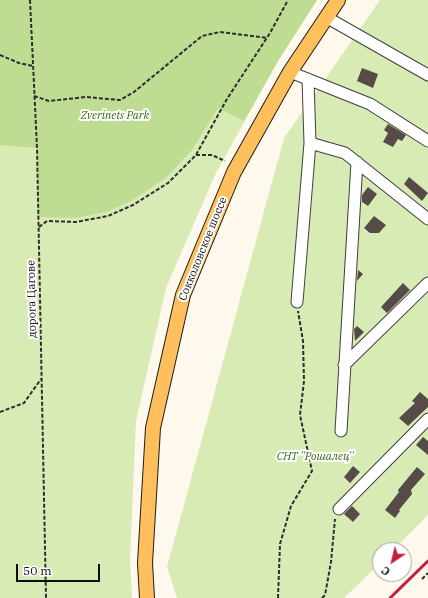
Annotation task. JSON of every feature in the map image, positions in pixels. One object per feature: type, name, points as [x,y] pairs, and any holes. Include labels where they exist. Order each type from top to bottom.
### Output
[{"type":"main road","name":"Сокколовское шоссе","points":[[147,598],[145,562],[153,428],[183,295],[236,168],[290,72],[338,0]]},
{"type":"street","points":[[326,17],[428,75]]},
{"type":"street","points":[[290,72],[370,104],[428,141]]},
{"type":"street","points":[[297,302],[310,143],[308,79]]},
{"type":"street","points":[[310,143],[345,153],[428,219]]},
{"type":"street","points":[[341,431],[357,162]]},
{"type":"street","points":[[344,365],[428,283]]},
{"type":"street","points":[[339,509],[428,419]]},
{"type":"path","name":"дорога Цагове","points":[[30,0],[39,227],[46,598]]},
{"type":"path","points":[[39,227],[47,221],[76,222],[108,216],[133,205],[168,183],[196,155],[227,99],[267,38],[288,0]]},
{"type":"path","points":[[34,96],[49,101],[86,97],[120,100],[134,92],[202,36],[220,32],[267,38]]},
{"type":"path","points":[[0,54],[33,66]]},
{"type":"path","points":[[196,155],[212,155],[236,168]]},
{"type":"path","points":[[278,598],[280,544],[291,506],[312,471],[300,415],[304,381],[303,340],[297,302]]},
{"type":"path","points":[[0,412],[24,403],[41,378]]},
{"type":"path","points":[[322,598],[325,595],[331,562],[335,518],[339,509]]},
{"type":"path","points":[[422,579],[428,573]]},
{"type":"green space","name":"Zverinets Park","points":[[0,0],[317,0],[278,61],[216,173],[166,288],[136,421],[130,559],[132,598],[0,598]]},
{"type":"green space","points":[[0,0],[317,0],[278,61],[244,121],[218,108],[192,150],[166,178],[131,201],[106,212],[76,218],[38,217],[37,148],[0,145]]},
{"type":"green space","name":"СНТ ''Рошалец''","points":[[380,0],[428,0],[428,515],[401,542],[372,542],[372,571],[344,598],[177,598],[167,567],[284,138]]},
{"type":"building","points":[[362,68],[378,74],[373,88],[357,81]]},
{"type":"building","points":[[388,124],[406,135],[402,141],[398,139],[393,147],[383,142],[388,133],[384,130]]},
{"type":"building","points":[[409,177],[428,193],[422,201],[404,184]]},
{"type":"building","points":[[368,187],[377,194],[368,206],[362,202],[362,195]]},
{"type":"building","points":[[374,216],[386,225],[379,233],[370,233],[364,228]]},
{"type":"building","points":[[358,270],[363,274],[357,281]]},
{"type":"building","points":[[403,283],[410,290],[387,313],[381,307]]},
{"type":"building","points":[[357,326],[364,332],[355,341],[354,329]]},
{"type":"building","points":[[420,392],[428,399],[428,407],[408,426],[399,418],[415,403],[412,401]]},
{"type":"building","points":[[423,437],[428,441],[428,455],[416,445]]},
{"type":"building","points":[[353,466],[360,472],[350,483],[344,477]]},
{"type":"building","points":[[417,467],[425,474],[411,490],[412,494],[399,510],[400,511],[395,518],[385,510],[399,492],[398,490]]},
{"type":"building","points":[[352,506],[360,514],[353,522],[344,514]]},
{"type":"railway","points":[[390,598],[428,561]]}]
